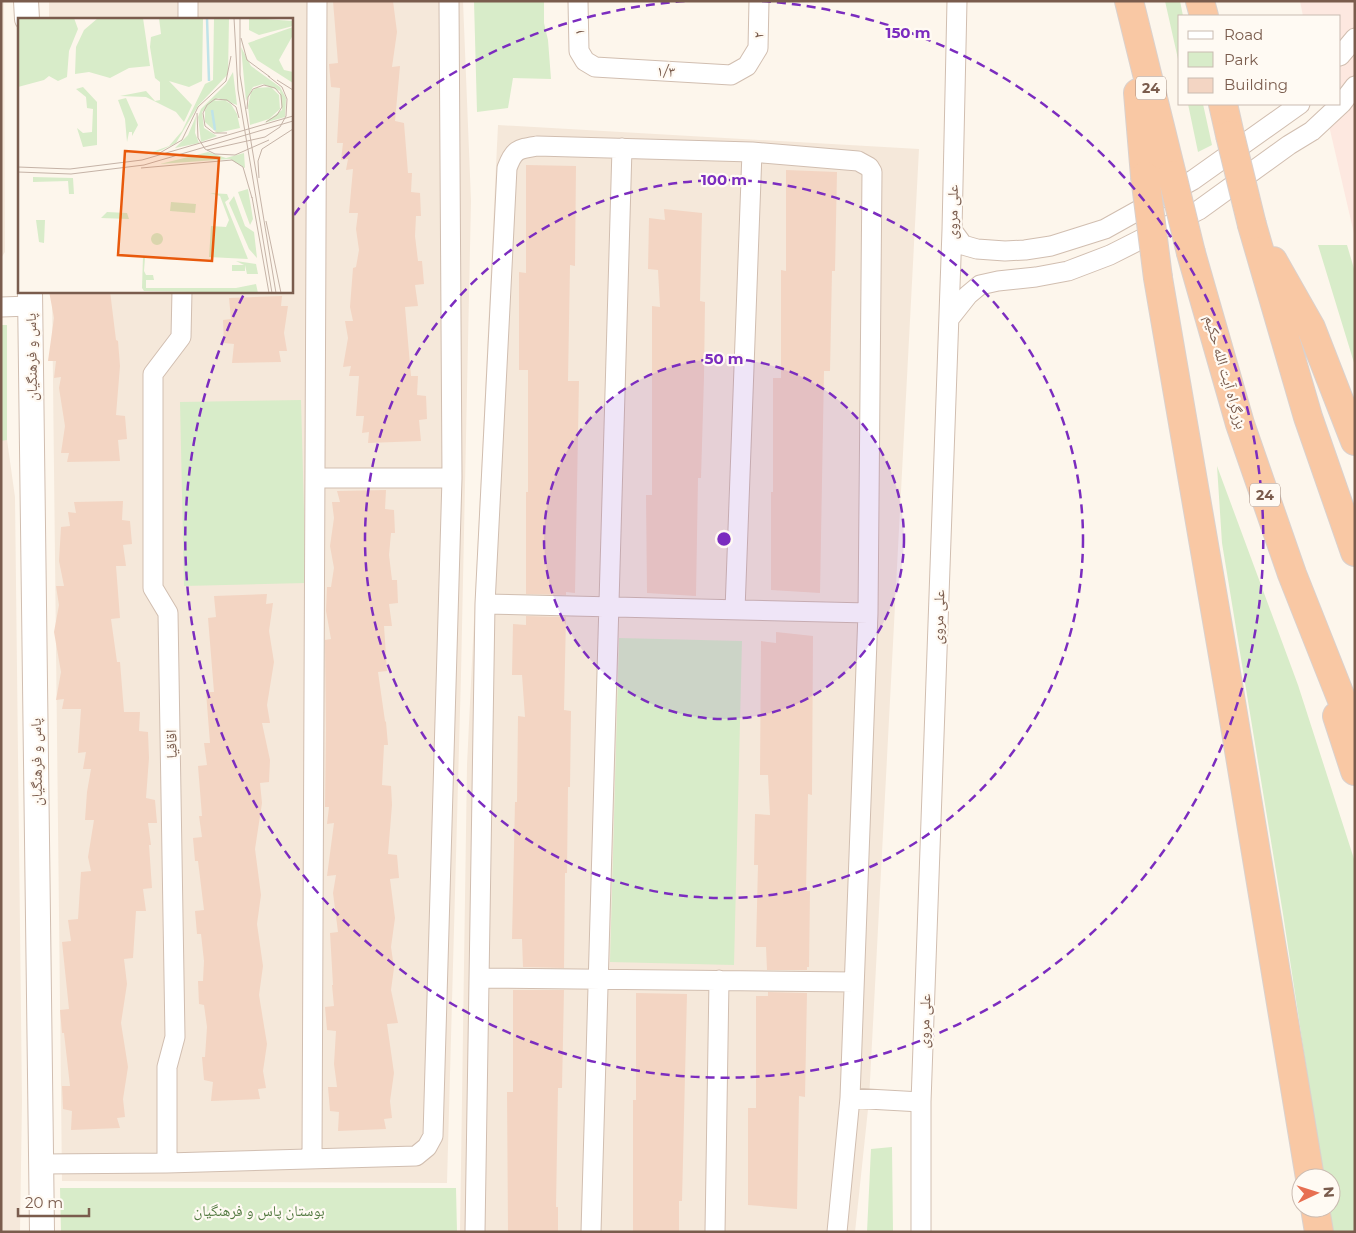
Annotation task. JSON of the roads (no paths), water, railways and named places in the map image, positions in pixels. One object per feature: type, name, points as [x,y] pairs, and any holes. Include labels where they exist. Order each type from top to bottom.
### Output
[{"type":"highway","points":[[1200,1],[1204,15]]},
{"type":"highway","points":[[1130,6],[1145,176],[1158,278],[1308,1168]]},
{"type":"highway","name":"بزرگراه آیت الله حکیم","points":[[1130,6],[1191,252],[1240,424],[1292,574],[1355,733]]},
{"type":"highway","points":[[1223,105],[1252,225],[1308,417],[1355,552]]},
{"type":"highway","points":[[1252,225],[1311,328],[1355,441]]},
{"type":"highway","points":[[1292,574],[1355,771]]},
{"type":"highway","points":[[1317,1218],[1319,1232]]},
{"type":"street","points":[[26,1],[27,18]]},
{"type":"street","points":[[188,1],[188,18]]},
{"type":"street","points":[[312,1158],[317,1]]},
{"type":"street","points":[[42,1164],[167,1163],[416,1156],[427,1147],[433,1136],[452,478],[449,1]]},
{"type":"street","name":"۱","points":[[578,1],[579,51],[584,61]]},
{"type":"street","name":"۲","points":[[747,66],[758,48],[759,1]]},
{"type":"street","name":"علی مروی","points":[[920,1232],[921,1102],[952,230],[957,1]]},
{"type":"street","points":[[1341,55],[1354,41]]},
{"type":"street","name":"۱/۳","points":[[584,61],[595,67],[731,75],[747,66]]},
{"type":"street","points":[[1341,104],[1355,86]]},
{"type":"street","points":[[952,230],[963,245],[977,249],[1005,251],[1051,246],[1105,229],[1193,180],[1299,105]]},
{"type":"street","points":[[949,319],[968,295],[980,285],[1068,271],[1110,255],[1199,210],[1288,145],[1312,131],[1340,105]]},
{"type":"street","points":[[474,1232],[485,604],[507,168],[512,154],[522,149],[537,146],[752,152],[858,161],[869,166],[872,172],[868,613],[850,1098],[837,1232]]},
{"type":"street","points":[[591,1232],[622,148]]},
{"type":"street","points":[[735,610],[752,152]]},
{"type":"street","name":"اقاقیا","points":[[167,1163],[167,1067],[175,1037],[168,613],[153,588],[153,374],[181,336],[182,292]]},
{"type":"street","points":[[1,307],[30,299]]},
{"type":"street","name":"پاس و فرهنگیان","points":[[30,299],[42,1232]]},
{"type":"street","points":[[315,478],[452,478]]},
{"type":"street","points":[[485,604],[868,613]]},
{"type":"street","points":[[479,978],[854,982]]},
{"type":"street","points":[[714,1232],[719,980]]},
{"type":"street","points":[[850,1098],[921,1102]]},
{"type":"park label","name":"بوستان پاس و فرهنگیان","points":[[259,1210]]}]
